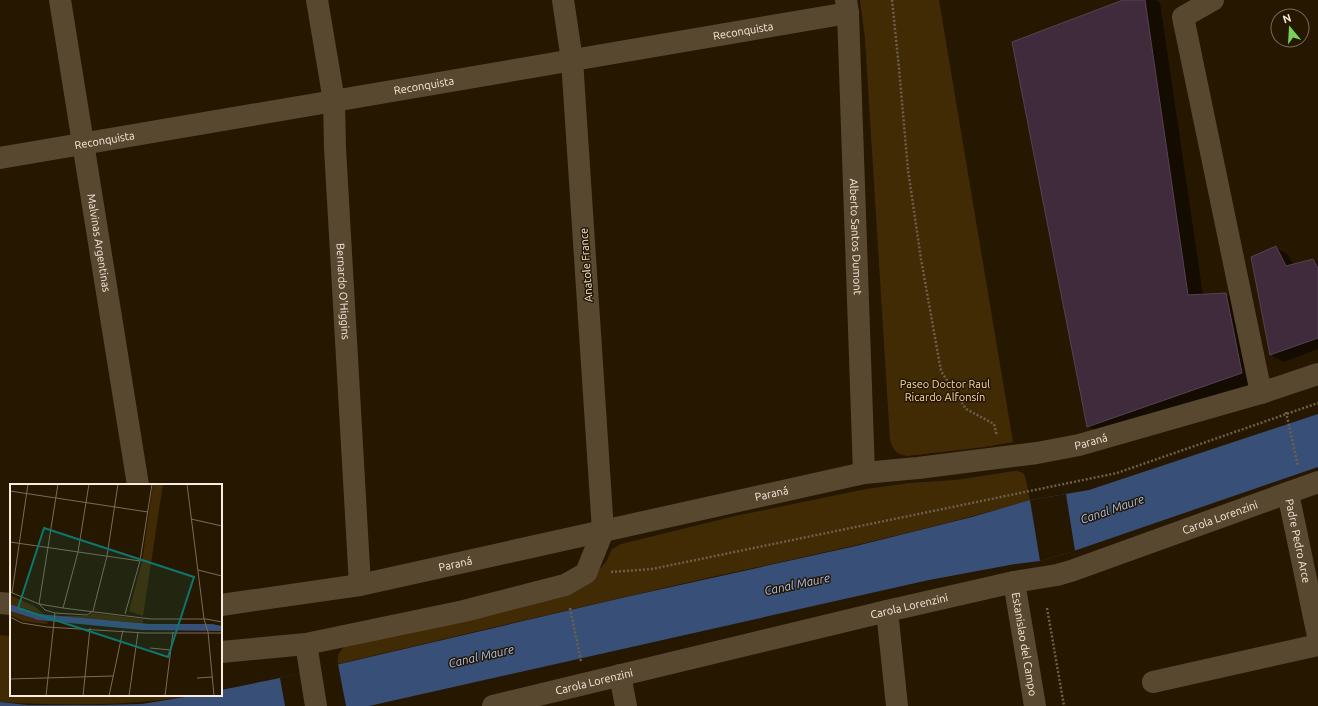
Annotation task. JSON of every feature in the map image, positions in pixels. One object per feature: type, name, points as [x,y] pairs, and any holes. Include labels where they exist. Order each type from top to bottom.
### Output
[{"type":"street","name":"Malvinas Argentinas","points":[[60,0],[138,484]]},
{"type":"street","name":"Bernardo O'Higgins","points":[[317,0],[334,101],[335,148],[360,584]]},
{"type":"street","name":"Anatole France","points":[[563,0],[572,60],[603,531]]},
{"type":"street","points":[[1213,0],[1183,17],[1261,393]]},
{"type":"street","name":"Reconquista","points":[[0,158],[572,60],[847,7]]},
{"type":"street","name":"Alberto Santos Dumont","points":[[847,7],[864,473]]},
{"type":"street","name":"Paraná","points":[[222,605],[360,584],[864,473],[1050,452],[1080,445],[1261,393],[1318,374]]},
{"type":"street","name":"Carola Lorenzini","points":[[493,706],[887,611],[1014,582],[1057,575],[1288,493],[1309,478]]},
{"type":"street","name":"Padre Pedro Arce","points":[[1288,493],[1318,636]]},
{"type":"street","points":[[222,652],[306,644],[464,611],[565,585],[586,573],[603,531]]},
{"type":"street","name":"Estanislao del Campo","points":[[1014,582],[1035,706]]},
{"type":"street","points":[[0,603],[10,604]]},
{"type":"street","points":[[887,611],[897,706]]},
{"type":"street","points":[[306,644],[316,706]]},
{"type":"street","points":[[1153,682],[1318,645]]},
{"type":"street","points":[[620,675],[626,706]]},
{"type":"path","points":[[892,0],[908,170],[921,259],[941,371],[966,409],[994,424],[1003,457]]},
{"type":"path","points":[[586,573],[652,569],[1006,495],[1094,479],[1117,473],[1318,403]]},
{"type":"path","points":[[1289,423],[1309,478]]},
{"type":"path","points":[[1047,608],[1064,706]]},
{"type":"path","points":[[570,609],[580,658]]},
{"type":"green space","name":"Paseo Doctor Raul Ricardo Alfonsín","points":[[860,0],[939,0],[1013,442],[985,447],[907,456],[896,451],[891,444],[865,39]]},
{"type":"green space","points":[[1014,471],[1021,472],[1025,476],[1030,500],[861,544],[646,592],[338,664],[339,654],[344,647],[591,579],[606,562],[612,549],[621,544],[735,516],[866,489],[909,483],[955,480]]},
{"type":"green space","points":[[0,635],[10,636],[10,696],[191,696],[173,699],[98,704],[0,702]]},
{"type":"water","name":"Canal Maure","points":[[1318,414],[1318,467],[1068,553],[1040,561],[1015,564],[929,580],[369,706],[0,706],[0,702],[27,705],[142,704],[191,696],[222,696],[222,690],[280,678],[626,597],[856,546],[972,517],[1030,500],[1089,490]]},
{"type":"pier","points":[[1066,494],[1075,551],[1040,561],[1030,500]]},
{"type":"pier","points":[[338,664],[346,706],[285,706],[280,678]]},
{"type":"building","points":[[1123,0],[1145,0],[1188,295],[1226,293],[1242,373],[1087,427],[1012,42]]},
{"type":"building","points":[[1276,246],[1286,266],[1313,259],[1318,268],[1318,338],[1270,355],[1251,257]]}]
